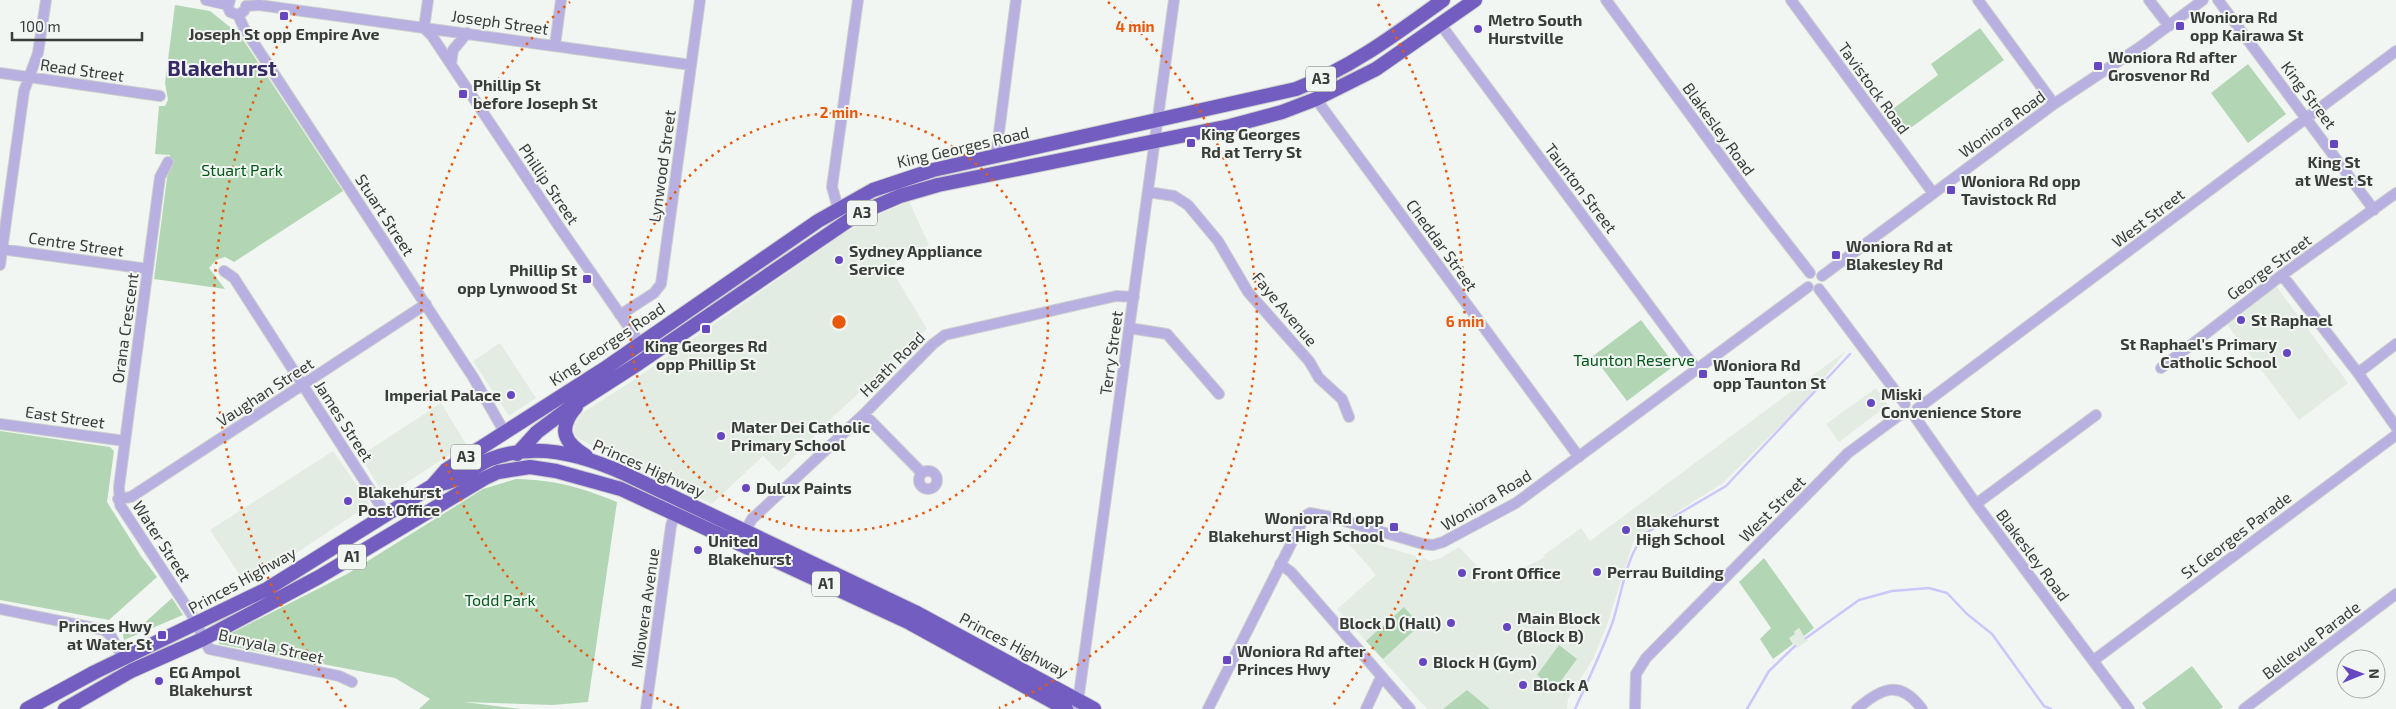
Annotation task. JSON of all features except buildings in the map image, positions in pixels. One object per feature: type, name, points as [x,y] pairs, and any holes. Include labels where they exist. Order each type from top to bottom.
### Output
[{"type":"highway","name":"King Georges Road","points":[[432,486],[446,470],[604,369],[838,208],[873,190],[914,175],[1275,95],[1316,81],[1376,49],[1443,0]]},
{"type":"highway","name":"King Georges Road","points":[[498,472],[537,432],[583,399],[650,356],[826,235],[868,210],[900,196],[938,185],[1230,126],[1272,115],[1316,99],[1376,69],[1475,0]]},
{"type":"highway","points":[[583,399],[566,419],[565,432],[570,444],[596,462]]},
{"type":"highway","points":[[505,433],[530,467]]},
{"type":"highway","name":"Princes Highway","points":[[27,709],[47,705],[123,658],[196,625],[267,589],[387,516],[432,486],[453,480],[491,459],[520,451],[541,450],[565,453],[596,462],[910,623],[1066,709]]},
{"type":"highway","name":"Princes Highway","points":[[65,709],[131,671],[203,638],[319,577],[485,478],[498,472],[530,467],[556,471],[613,486],[742,537],[915,612],[1078,704],[1094,709]]},
{"type":"street","points":[[0,265],[24,92],[38,53],[46,0]]},
{"type":"street","points":[[206,0],[229,2]]},
{"type":"street","points":[[424,28],[428,0]]},
{"type":"street","points":[[555,45],[561,0]]},
{"type":"street","name":"Lynwood Street","points":[[620,315],[654,293],[661,284],[700,0]]},
{"type":"street","points":[[838,208],[832,187],[858,0]]},
{"type":"street","points":[[996,156],[1016,0]]},
{"type":"street","name":"Terry Street","points":[[1078,704],[1174,0]]},
{"type":"street","name":"Blakesley Road","points":[[1606,0],[1764,214],[1810,273]]},
{"type":"street","name":"Tavistock Road","points":[[1791,0],[1933,193]]},
{"type":"street","points":[[1978,0],[2054,104]]},
{"type":"street","points":[[2149,0],[2169,26]]},
{"type":"street","name":"Woniora Road","points":[[1822,276],[2054,104],[2169,26],[2203,0]]},
{"type":"street","name":"King Street","points":[[2218,0],[2374,210]]},
{"type":"street","name":"Stuart Street","points":[[229,2],[230,12],[238,15],[244,28],[473,377],[505,433]]},
{"type":"street","points":[[238,15],[244,12],[245,3]]},
{"type":"street","name":"Joseph Street","points":[[245,3],[259,5],[292,4],[424,28],[691,65]]},
{"type":"street","name":"Taunton Street","points":[[1441,25],[1697,370]]},
{"type":"street","name":"Phillip Street","points":[[424,28],[451,64],[620,315],[650,356]]},
{"type":"street","points":[[451,64],[453,50],[467,33]]},
{"type":"street","name":"West Street","points":[[1916,413],[2396,51]]},
{"type":"street","name":"Read Street","points":[[0,74],[160,96]]},
{"type":"street","name":"Cheddar Street","points":[[1316,99],[1579,457]]},
{"type":"street","name":"Orana Crescent","points":[[118,500],[160,177],[168,162]]},
{"type":"street","name":"Faye Avenue","points":[[1148,192],[1174,196],[1188,205],[1218,241],[1248,292],[1309,361],[1319,378],[1342,399],[1349,417]]},
{"type":"street","name":"George Street","points":[[2161,368],[2282,276],[2396,193]]},
{"type":"street","name":"Centre Street","points":[[1,249],[148,269]]},
{"type":"street","name":"James Street","points":[[224,271],[234,278],[387,516]]},
{"type":"street","points":[[1815,272],[1822,276],[1824,281],[1819,289],[1813,290],[1808,287],[1806,280],[1810,273],[1815,272]]},
{"type":"street","points":[[2282,276],[2358,373],[2396,428]]},
{"type":"street","name":"Woniora Road","points":[[1208,709],[1302,520],[1310,513],[1331,517],[1423,544],[1438,544],[1516,503],[1808,287]]},
{"type":"street","points":[[1819,289],[1903,409],[1907,420],[1916,413],[1912,403],[1903,409]]},
{"type":"street","name":"Heath Road","points":[[742,537],[752,519],[864,414],[933,344],[952,332],[1116,296],[1134,297]]},
{"type":"street","name":"Vaughan Street","points":[[118,500],[132,497],[426,304]]},
{"type":"street","points":[[1129,328],[1167,334],[1219,394]]},
{"type":"street","points":[[2358,373],[2396,344]]},
{"type":"street","name":"West Street","points":[[1634,709],[1636,674],[1646,658],[1848,453],[1903,409]]},
{"type":"street","name":"Blakesley Road","points":[[1916,413],[1976,504],[2129,709]]},
{"type":"street","points":[[864,414],[922,473]]},
{"type":"street","points":[[1976,504],[2096,415]]},
{"type":"street","name":"East Street","points":[[0,424],[125,441]]},
{"type":"street","name":"St Georges Parade","points":[[2094,660],[2396,435]]},
{"type":"street","name":"Water Street","points":[[118,500],[124,513],[173,584],[196,625]]},
{"type":"street","name":"Miowera Avenue","points":[[646,709],[671,526],[676,512]]},
{"type":"street","points":[[1280,564],[1291,572],[1410,709]]},
{"type":"street","name":"Bellevue Parade","points":[[2244,709],[2396,594]]},
{"type":"street","points":[[0,609],[104,630],[112,636],[123,658]]},
{"type":"street","name":"Bunyala Street","points":[[196,625],[209,648],[214,651],[339,676],[352,682]]},
{"type":"street","points":[[1366,709],[1381,677]]},
{"type":"street","points":[[1857,709],[1879,692],[1893,689],[1909,694],[1922,709]]},
{"type":"shaded area","points":[[909,201],[929,245],[890,267],[927,329],[834,416],[779,472],[763,456],[712,504],[623,462],[578,438],[574,433],[575,424],[582,413],[635,379],[843,234],[871,218]]},
{"type":"shaded area","name":"St Raphael's Primary Catholic School","points":[[2276,286],[2348,383],[2299,420],[2226,323]]},
{"type":"shaded area","points":[[500,343],[536,398],[509,416],[473,361]]},
{"type":"shaded area","name":"Blakehurst High School","points":[[1847,350],[1807,399],[1723,483],[1638,538],[1639,535],[1636,534],[1607,625],[1593,659],[1568,699],[1567,709],[1427,709],[1337,609],[1376,575],[1339,533],[1416,556],[1416,559],[1422,560],[1423,558],[1431,561],[1441,558],[1459,547],[1493,583],[1545,557],[1544,555],[1581,528],[1590,541]]},
{"type":"shaded area","points":[[1876,388],[1888,405],[1839,442],[1826,424]]},
{"type":"shaded area","points":[[441,403],[466,444],[386,496],[384,495],[360,456]]},
{"type":"shaded area","points":[[333,451],[370,504],[247,586],[210,530]]},
{"type":"shaded area","points":[[1799,628],[1808,641],[1797,648],[1789,638]]},
{"type":"green space","name":"Stuart Park","points":[[175,5],[210,11],[240,35],[343,191],[234,262],[225,257],[216,260],[209,268],[225,289],[154,279],[170,155],[155,154],[159,106],[165,106],[168,100],[165,83]]},
{"type":"green space","points":[[1980,28],[2004,60],[1905,132],[1890,111],[1938,75],[1931,64]]},
{"type":"green space","points":[[2248,64],[2286,114],[2248,143],[2211,93]]},
{"type":"green space","name":"Taunton Reserve","points":[[1641,320],[1675,365],[1627,401],[1593,356]]},
{"type":"green space","points":[[0,431],[110,447],[114,451],[107,502],[141,556],[157,577],[109,620],[0,600]]},
{"type":"green space","name":"Todd Park","points":[[516,479],[568,485],[617,502],[588,702],[553,705],[464,702],[521,709],[419,709],[430,699],[395,678],[219,644],[218,640],[347,574],[483,489]]},
{"type":"green space","points":[[1764,558],[1814,628],[1804,636],[1799,628],[1789,638],[1793,644],[1773,659],[1760,639],[1771,628],[1739,582]]},
{"type":"green space","points":[[172,598],[183,615],[124,640],[123,635],[126,630],[131,635]]},
{"type":"green space","points":[[1404,607],[1420,625],[1383,659],[1366,641]]},
{"type":"green space","points":[[1559,645],[1577,659],[1555,689],[1537,675]]},
{"type":"green space","points":[[2192,666],[2223,707],[2220,709],[2146,709],[2142,703]]},
{"type":"green space","points":[[1467,690],[1490,709],[1443,709]]},
{"type":"waterway","points":[[1575,709],[1612,624],[1625,576],[1639,542],[1646,533],[1726,486],[1850,354]]},
{"type":"waterway","points":[[1806,638],[1859,600],[1892,591],[1929,588],[1947,593],[1967,614],[1992,634],[2044,706],[2051,709]]},
{"type":"waterway","points":[[1747,709],[1769,671],[1795,646]]},
{"type":"place","name":"Joseph St opp Empire Ave","points":[[284,16]]},
{"type":"place","name":"Woniora Rd opp Kairawa St","points":[[2180,26]]},
{"type":"place","name":"Metro South Hurstville","points":[[1478,29]]},
{"type":"place","name":"Woniora Rd after Grosvenor Rd","points":[[2098,66]]},
{"type":"place","name":"Phillip St before Joseph St","points":[[463,94]]},
{"type":"place","name":"King Georges Rd at Terry St","points":[[1191,143]]},
{"type":"place","name":"King St at West St","points":[[2334,144]]},
{"type":"place","name":"Woniora Rd opp Tavistock Rd","points":[[1951,190]]},
{"type":"place","name":"Woniora Rd at Blakesley Rd","points":[[1836,255]]},
{"type":"place","name":"Sydney Appliance Service","points":[[839,260]]},
{"type":"place","name":"Phillip St opp Lynwood St","points":[[587,279]]},
{"type":"place","name":"St Raphael","points":[[2241,320]]},
{"type":"place","name":"King Georges Rd opp Phillip St","points":[[706,329]]},
{"type":"place","name":"St Raphael's Primary Catholic School","points":[[2287,353]]},
{"type":"place","name":"Woniora Rd opp Taunton St","points":[[1703,374]]},
{"type":"place","name":"Imperial Palace","points":[[511,395]]},
{"type":"place","name":"Miski Convenience Store","points":[[1871,403]]},
{"type":"place","name":"Mater Dei Catholic Primary School","points":[[721,436]]},
{"type":"place","name":"Dulux Paints","points":[[746,488]]},
{"type":"place","name":"Blakehurst Post Office","points":[[348,501]]},
{"type":"place","name":"Woniora Rd opp Blakehurst High School","points":[[1394,527]]},
{"type":"place","name":"Blakehurst High School","points":[[1626,530]]},
{"type":"place","name":"United Blakehurst","points":[[698,550]]},
{"type":"place","name":"Perrau Building","points":[[1597,572]]},
{"type":"place","name":"Front Office","points":[[1462,573]]},
{"type":"place","name":"Block D (Hall)","points":[[1451,623]]},
{"type":"place","name":"Main Block (Block B)","points":[[1507,627]]},
{"type":"place","name":"Princes Hwy at Water St","points":[[162,635]]},
{"type":"place","name":"Woniora Rd after Princes Hwy","points":[[1227,660]]},
{"type":"place","name":"Block H (Gym)","points":[[1423,662]]},
{"type":"place","name":"EG Ampol Blakehurst","points":[[159,681]]},
{"type":"place","name":"Block A","points":[[1523,685]]},
{"type":"district","name":"Blakehurst","points":[[222,69]]}]
